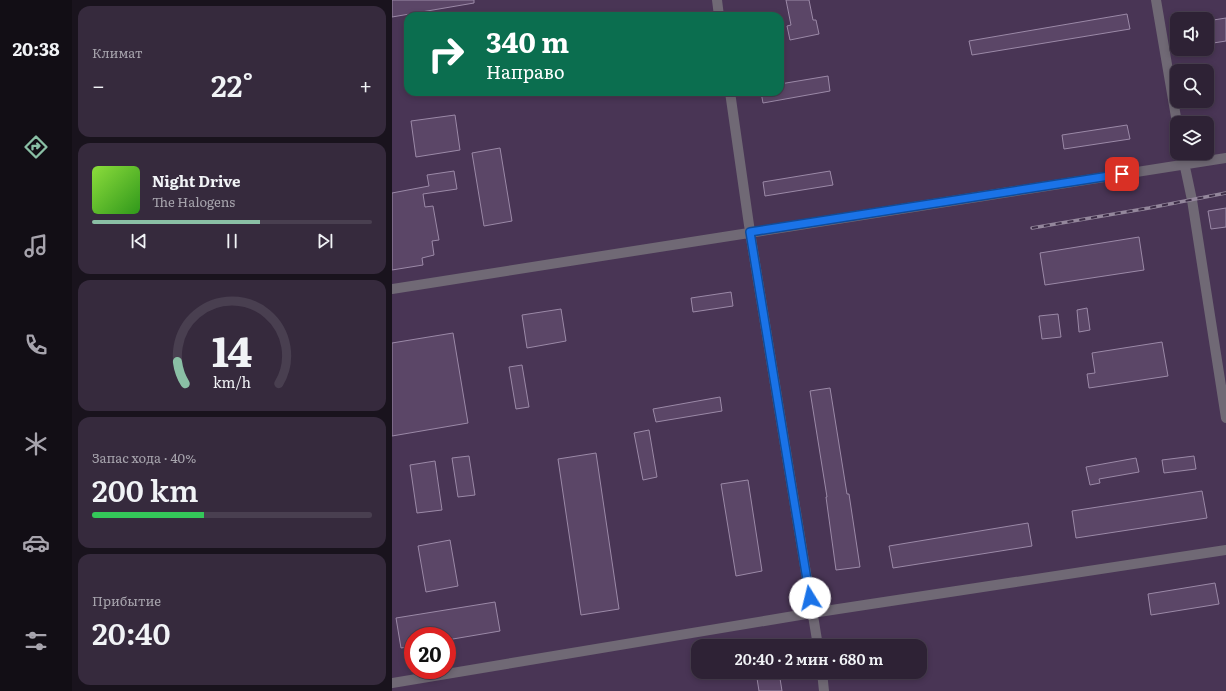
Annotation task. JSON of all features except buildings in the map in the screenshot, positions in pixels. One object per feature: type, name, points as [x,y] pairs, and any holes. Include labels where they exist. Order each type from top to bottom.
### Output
[{"type":"lane","points":[[717,0],[718,12]]},
{"type":"lane","points":[[1156,0],[1176,116]]},
{"type":"lane","points":[[731,96],[750,232],[817,639]]},
{"type":"lane","points":[[392,289],[1226,158]]},
{"type":"lane","points":[[1183,160],[1192,200],[1226,418]]},
{"type":"lane","points":[[392,683],[812,613],[1226,550]]},
{"type":"lane","points":[[823,679],[824,691]]},
{"type":"shaded area","points":[[392,0],[1226,0],[1226,691],[392,691]]},
{"type":"railway","points":[[1032,228],[1226,193]]},
{"type":"route","points":[[810,598],[750,232],[1122,174]]}]
